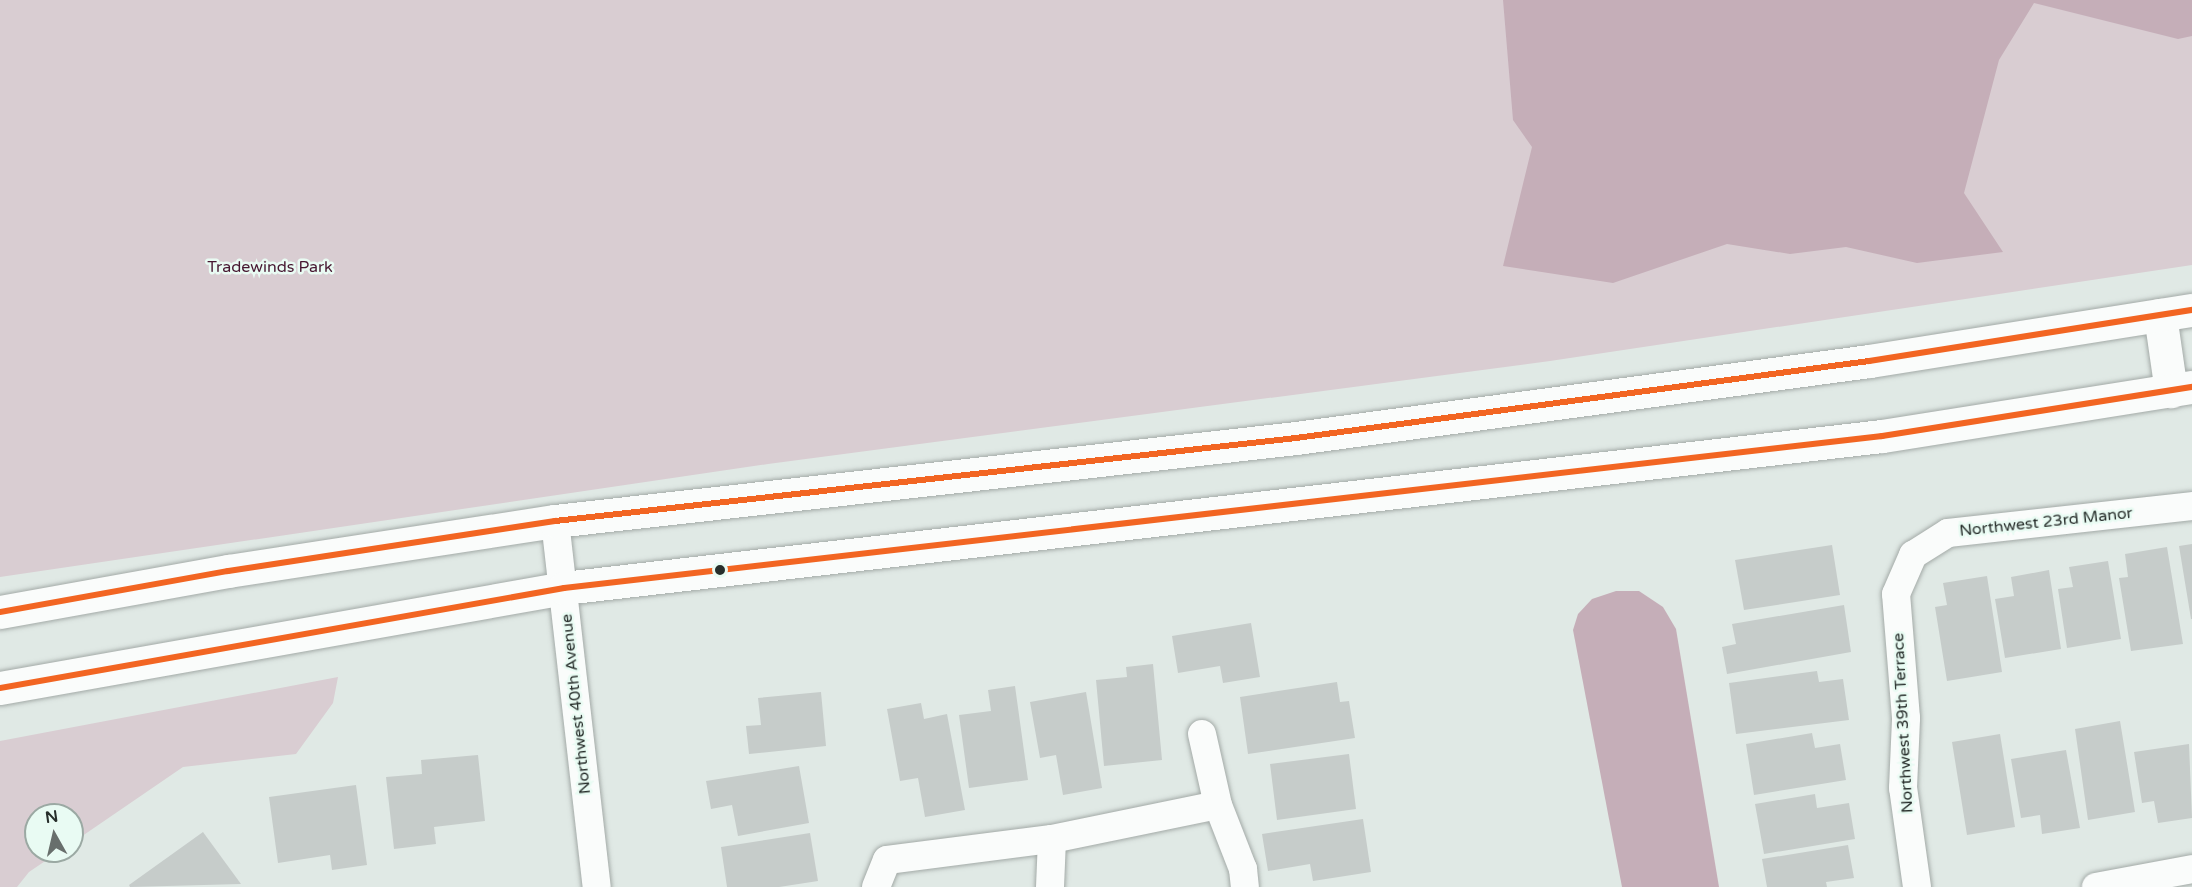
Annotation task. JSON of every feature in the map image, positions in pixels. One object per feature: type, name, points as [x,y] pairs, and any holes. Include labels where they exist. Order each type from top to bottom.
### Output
[{"type":"main road","points":[[0,612],[228,571],[555,521],[1296,438],[1869,361],[2192,310]]},
{"type":"main road","points":[[0,688],[564,588],[1882,436],[2182,389],[2160,315]]},
{"type":"street","name":"Northwest 23rd Manor","points":[[1896,594],[1913,555],[1948,533],[2192,506]]},
{"type":"street","name":"Northwest 40th Avenue","points":[[555,521],[597,887]]},
{"type":"street","name":"Northwest 39th Terrace","points":[[1896,594],[1906,718],[1903,788],[1917,887]]},
{"type":"street","points":[[1202,734],[1218,805],[1243,869],[1245,887]]},
{"type":"street","points":[[876,887],[887,860],[1052,839],[1218,805]]},
{"type":"street","points":[[1050,887],[1052,839]]},
{"type":"street","points":[[2096,887],[2192,869]]},
{"type":"green space","name":"Tradewinds Park","points":[[0,0],[2192,0],[2192,265],[1550,361],[768,464],[0,577]]},
{"type":"green space","points":[[338,677],[333,703],[296,754],[183,767],[84,835],[84,803],[24,803],[24,863],[42,863],[29,872],[17,887],[0,887],[0,741]]},
{"type":"shaded area","points":[[1503,0],[2192,0],[2192,36],[2178,39],[2034,3],[1999,60],[1964,193],[2003,252],[1917,263],[1846,247],[1790,254],[1727,244],[1613,283],[1503,266],[1532,147],[1513,120]]},
{"type":"shaded area","points":[[1616,591],[1639,591],[1663,607],[1676,629],[1719,887],[1622,887],[1573,630],[1578,614],[1592,599]]},
{"type":"building","points":[[2192,544],[2192,619],[2191,619],[2179,546]]},
{"type":"building","points":[[1832,545],[1840,595],[1744,610],[1735,560]]},
{"type":"building","points":[[2167,547],[2183,644],[2131,651],[2119,578],[2128,577],[2125,554]]},
{"type":"building","points":[[2108,561],[2121,639],[2067,648],[2058,589],[2073,587],[2069,567]]},
{"type":"building","points":[[2049,570],[2061,649],[2005,658],[1995,599],[2014,596],[2011,577]]},
{"type":"building","points":[[1987,576],[2002,672],[1947,681],[1935,607],[1947,605],[1943,583]]},
{"type":"building","points":[[1844,605],[1851,652],[1727,674],[1722,647],[1736,644],[1732,624]]},
{"type":"building","points":[[1251,623],[1260,677],[1223,683],[1220,666],[1178,673],[1172,636]]},
{"type":"building","points":[[1153,664],[1162,760],[1104,766],[1096,680],[1127,677],[1126,667]]},
{"type":"building","points":[[1817,671],[1819,682],[1843,679],[1849,720],[1736,734],[1729,683]]},
{"type":"building","points":[[1337,682],[1340,702],[1349,701],[1355,738],[1248,754],[1240,697]]},
{"type":"building","points":[[1015,686],[1028,780],[969,788],[959,715],[991,711],[988,690]]},
{"type":"building","points":[[821,692],[826,746],[749,754],[746,726],[761,725],[758,698]]},
{"type":"building","points":[[1086,692],[1102,788],[1063,795],[1056,755],[1040,758],[1030,702]]},
{"type":"building","points":[[921,703],[924,719],[947,714],[965,810],[925,817],[918,778],[900,781],[887,709]]},
{"type":"building","points":[[2120,721],[2135,812],[2088,820],[2075,729]]},
{"type":"building","points":[[1812,733],[1815,748],[1840,744],[1846,780],[1754,795],[1746,744]]},
{"type":"building","points":[[2000,734],[2015,827],[1967,835],[1952,742]]},
{"type":"building","points":[[2189,744],[2192,818],[2158,823],[2154,801],[2142,803],[2134,752]]},
{"type":"building","points":[[2066,750],[2080,828],[2042,834],[2040,815],[2021,818],[2011,759]]},
{"type":"building","points":[[1349,754],[1356,809],[1277,820],[1270,764]]},
{"type":"building","points":[[478,755],[485,821],[434,827],[436,844],[394,849],[386,777],[422,774],[421,760]]},
{"type":"building","points":[[799,766],[809,823],[738,836],[732,805],[711,809],[706,781]]},
{"type":"building","points":[[356,785],[367,865],[332,870],[330,855],[278,863],[269,797]]},
{"type":"building","points":[[1815,794],[1817,808],[1849,803],[1855,839],[1764,854],[1755,804]]},
{"type":"building","points":[[1363,819],[1371,872],[1313,881],[1310,864],[1268,871],[1262,834]]},
{"type":"building","points":[[203,832],[241,884],[130,887],[129,885]]},
{"type":"building","points":[[810,833],[818,881],[779,887],[727,887],[721,847]]},
{"type":"building","points":[[1848,845],[1854,878],[1826,882],[1827,887],[1767,887],[1762,859]]},
{"type":"transit line","points":[[0,612],[228,571],[555,521],[1296,438],[1869,361],[2192,310]]},
{"type":"transit line","points":[[0,688],[564,588],[1882,436],[2192,387]]}]
